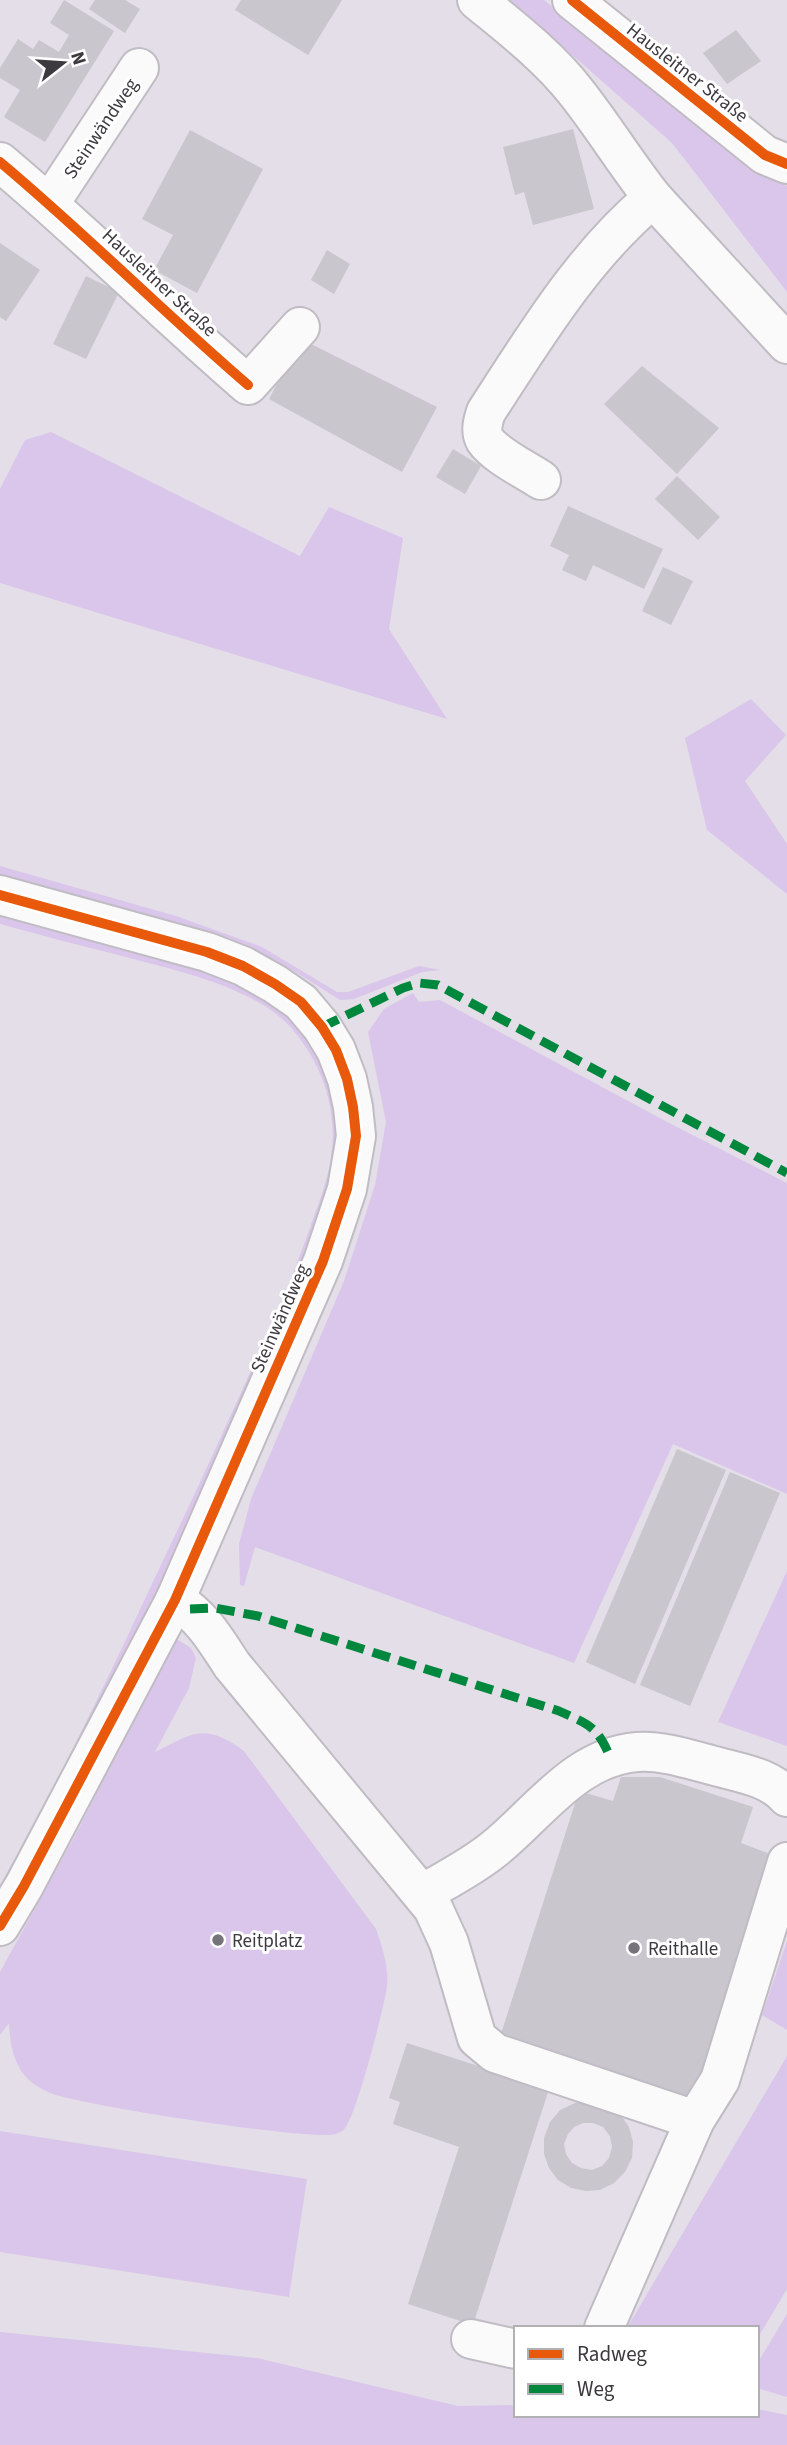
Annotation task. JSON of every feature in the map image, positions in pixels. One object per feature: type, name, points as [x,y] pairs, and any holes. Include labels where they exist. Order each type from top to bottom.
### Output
[{"type":"street","points":[[477,0],[515,32],[575,90],[625,163],[653,198],[787,344]]},
{"type":"street","name":"Hausleitner Straße","points":[[572,0],[765,155],[787,164]]},
{"type":"street","name":"Steinwändweg","points":[[50,203],[139,68]]},
{"type":"street","points":[[0,162],[50,203]]},
{"type":"street","points":[[541,480],[493,448],[484,438],[482,426],[486,412],[558,302],[633,214],[653,198]]},
{"type":"street","name":"Hausleitner Straße","points":[[50,203],[182,328],[248,385],[300,327]]},
{"type":"street","name":"Steinwändweg","points":[[0,895],[207,952],[243,966],[275,984],[301,1002],[322,1027],[336,1051],[354,1107],[356,1136],[347,1189],[323,1261],[175,1600],[24,1886],[0,1926]]},
{"type":"street","points":[[175,1600],[190,1609],[208,1628],[232,1665],[433,1908],[449,1943],[477,2038],[495,2053],[695,2120]]},
{"type":"street","points":[[422,1894],[494,1849],[575,1775],[621,1755],[638,1751],[678,1756],[767,1781],[787,1797]]},
{"type":"street","points":[[605,2326],[695,2120],[720,2080],[787,1862]]},
{"type":"street","points":[[471,2339],[514,2348]]},
{"type":"shaded area","points":[[510,0],[544,0],[738,154],[777,182],[787,186],[787,292],[672,143]]},
{"type":"shaded area","points":[[51,432],[300,556],[329,507],[403,538],[389,629],[447,719],[0,583],[0,489],[25,440]]},
{"type":"shaded area","points":[[751,699],[786,735],[745,781],[787,844],[787,894],[707,830],[685,738]]},
{"type":"shaded area","points":[[0,866],[176,916],[262,947],[337,992],[348,992],[419,966],[441,970],[422,972],[354,999],[340,1000],[294,971],[258,953],[172,922],[0,876]]},
{"type":"shaded area","points":[[0,914],[218,975],[250,990],[275,1006],[297,1025],[314,1046],[328,1078],[339,1132],[335,1168],[307,1257],[174,1564],[0,1896],[0,1885],[48,1798],[92,1709],[208,1465],[276,1313],[325,1183],[330,1164],[333,1128],[327,1093],[314,1060],[293,1030],[258,1002],[237,991],[189,974],[0,924]]},
{"type":"shaded area","points":[[413,993],[419,1002],[440,1000],[787,1183],[787,1494],[673,1444],[574,1663],[255,1547],[244,1586],[240,1585],[239,1544],[251,1499],[344,1281],[375,1185],[386,1122],[368,1032],[384,1009]]},
{"type":"shaded area","points":[[787,1571],[787,1746],[718,1722]]},
{"type":"shaded area","name":"Reitplatz","points":[[175,1638],[191,1648],[196,1658],[189,1688],[155,1752],[180,1739],[200,1734],[219,1737],[244,1751],[376,1929],[381,1942],[387,1986],[381,2015],[350,2119],[345,2128],[336,2134],[288,2133],[198,2121],[53,2094],[34,2084],[22,2072],[12,2048],[9,2023],[0,2035],[0,1972],[76,1834]]},
{"type":"shaded area","points":[[787,1941],[787,2030],[762,2015]]},
{"type":"shaded area","points":[[787,2056],[787,2289],[759,2336],[759,2326],[628,2326]]},
{"type":"shaded area","points":[[0,2131],[307,2179],[289,2297],[0,2252]]},
{"type":"shaded area","points":[[787,2314],[787,2397],[759,2389],[759,2361]]},
{"type":"shaded area","points":[[0,2332],[257,2358],[458,2406],[514,2405],[514,2417],[759,2417],[759,2409],[787,2415],[787,2445],[0,2445]]},
{"type":"building","points":[[64,0],[114,31],[45,142],[4,117],[20,90],[0,78],[0,68],[18,39],[33,49],[39,40],[59,52],[69,35],[50,23]]},
{"type":"building","points":[[95,0],[125,0],[140,9],[125,33],[89,9]]},
{"type":"building","points":[[241,0],[342,0],[308,55],[235,10]]},
{"type":"building","points":[[736,30],[761,61],[727,84],[703,53]]},
{"type":"building","points":[[573,129],[594,209],[533,225],[524,192],[515,195],[503,147]]},
{"type":"building","points":[[190,130],[263,169],[197,293],[154,270],[173,235],[142,219]]},
{"type":"building","points":[[0,243],[40,270],[6,321],[0,317]]},
{"type":"building","points":[[327,250],[350,264],[334,294],[311,280]]},
{"type":"building","points":[[86,276],[119,292],[86,359],[53,344]]},
{"type":"building","points":[[301,339],[437,407],[402,472],[269,399]]},
{"type":"building","points":[[642,366],[719,428],[677,474],[604,404]]},
{"type":"building","points":[[453,449],[481,466],[465,494],[436,477]]},
{"type":"building","points":[[677,476],[720,517],[698,540],[655,499]]},
{"type":"building","points":[[568,506],[663,549],[644,589],[593,565],[586,581],[562,570],[569,555],[550,546]]},
{"type":"building","points":[[663,567],[693,581],[671,625],[642,611]]},
{"type":"building","points":[[677,1449],[726,1470],[635,1684],[586,1662]]},
{"type":"building","points":[[730,1472],[780,1493],[690,1706],[640,1685]]},
{"type":"building","name":"Reithalle","points":[[621,1777],[660,1777],[753,1807],[741,1843],[770,1854],[691,2104],[498,2043],[579,1791],[613,1801]]},
{"type":"building","points":[[407,2043],[549,2089],[473,2325],[408,2304],[459,2147],[393,2124],[400,2102],[389,2098]]},
{"type":"building","points":[[591,2101],[620,2114],[629,2127],[633,2142],[632,2158],[625,2172],[614,2183],[600,2190],[571,2188],[558,2180],[549,2168],[544,2154],[544,2138],[550,2122],[560,2110],[575,2103]],"holes":[[[593,2123],[603,2127],[610,2136],[612,2147],[609,2158],[602,2166],[592,2170],[572,2163],[564,2144],[574,2127]]]},
{"type":"marked path","points":[[322,1027],[403,988],[419,983],[438,985],[787,1173]]},
{"type":"marked path","points":[[190,1609],[215,1608],[258,1616],[559,1711],[597,1733],[611,1759]]},
{"type":"cycle path","points":[[572,0],[765,155],[787,164]]},
{"type":"cycle path","points":[[0,162],[248,385]]},
{"type":"cycle path","points":[[0,895],[207,952],[243,966],[275,984],[301,1002],[322,1027],[336,1050],[347,1079],[356,1136],[347,1189],[323,1261],[175,1600],[24,1886],[0,1926]]},
{"type":"place","name":"Reitplatz","points":[[218,1940]]},
{"type":"place","name":"Reithalle","points":[[634,1948]]}]
